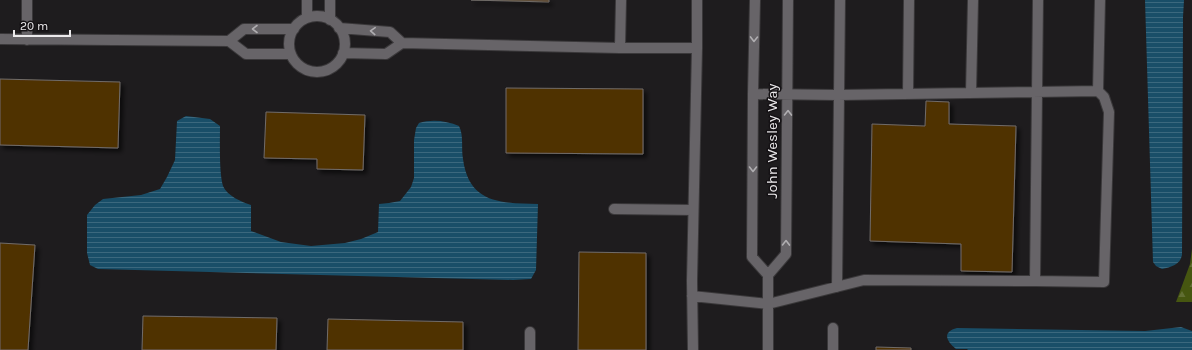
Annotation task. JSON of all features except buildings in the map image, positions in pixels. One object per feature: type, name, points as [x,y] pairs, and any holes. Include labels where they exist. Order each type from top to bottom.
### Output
[{"type":"lane","points":[[27,0],[27,40]]},
{"type":"lane","points":[[307,0],[307,18]]},
{"type":"lane","points":[[330,0],[330,20]]},
{"type":"lane","points":[[620,0],[620,48]]},
{"type":"lane","points":[[693,350],[692,296],[697,0]]},
{"type":"lane","name":"John Wesley Way","points":[[755,0],[752,257],[768,275],[786,254],[788,0]]},
{"type":"lane","points":[[837,287],[840,0]]},
{"type":"lane","points":[[908,94],[909,0]]},
{"type":"lane","points":[[971,93],[972,0]]},
{"type":"lane","points":[[1035,281],[1038,0]]},
{"type":"lane","points":[[1098,91],[1100,0]]},
{"type":"lane","points":[[315,16],[330,20],[336,24],[344,37],[343,53],[339,60],[333,67],[317,72],[301,67],[291,54],[289,45],[290,37],[294,29],[299,22],[315,16]]},
{"type":"lane","points":[[339,28],[390,32],[402,43]]},
{"type":"lane","points":[[229,41],[244,29],[294,29]]},
{"type":"lane","points":[[0,39],[229,41],[246,54],[291,54]]},
{"type":"lane","points":[[343,53],[386,54],[402,43],[620,48],[697,48]]},
{"type":"lane","points":[[692,296],[768,304],[864,280],[1104,282],[1109,112],[1104,97],[1098,91],[838,95],[753,94]]},
{"type":"lane","points":[[614,209],[693,210]]},
{"type":"lane","points":[[768,275],[768,350]]},
{"type":"lane","points":[[833,328],[833,350]]},
{"type":"lane","points":[[530,332],[530,350]]},
{"type":"green space","points":[[1192,249],[1192,302],[1176,302],[1190,264]]},
{"type":"water","points":[[1145,0],[1184,0],[1182,255],[1177,263],[1162,269],[1156,266],[1153,262]]},
{"type":"water","points":[[186,116],[210,119],[220,126],[220,166],[223,186],[231,196],[251,205],[251,231],[281,242],[311,246],[345,243],[361,239],[378,232],[379,204],[400,201],[411,187],[414,178],[414,140],[416,128],[419,123],[439,121],[459,126],[461,130],[462,155],[466,174],[472,185],[480,193],[489,198],[500,201],[538,204],[536,270],[531,279],[513,280],[98,269],[90,265],[87,253],[87,215],[95,205],[103,199],[141,195],[160,189],[175,160],[177,121]]},
{"type":"water","points":[[1181,327],[1192,331],[1192,350],[968,350],[956,349],[947,337],[949,332],[957,328],[1145,331]]}]
